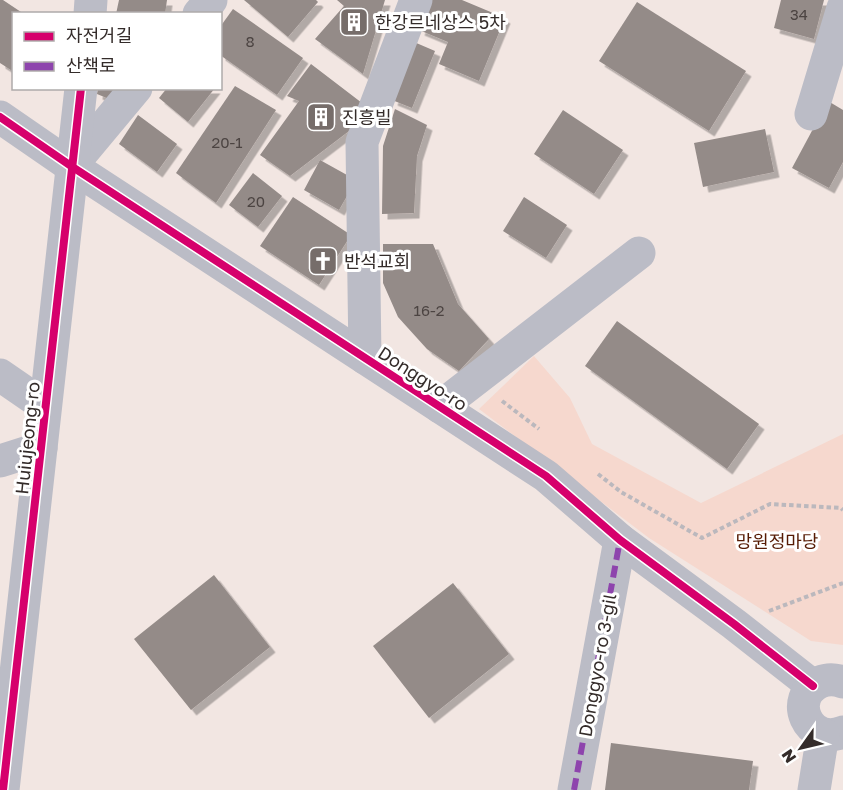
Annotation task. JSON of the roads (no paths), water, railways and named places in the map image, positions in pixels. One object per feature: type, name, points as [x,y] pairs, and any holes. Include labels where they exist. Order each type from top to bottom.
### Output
[{"type":"street","points":[[200,12],[211,0]]},
{"type":"street","name":"Donggyo-ro","points":[[365,358],[362,141],[416,0]]},
{"type":"street","points":[[811,114],[843,8]]},
{"type":"street","name":"Huiujeong-ro","points":[[3,790],[81,90]]},
{"type":"street","points":[[71,166],[134,90]]},
{"type":"street","name":"Donggyo-ro","points":[[0,117],[71,166],[546,476],[620,540],[734,624],[828,684]]},
{"type":"street","name":"Donggyo-ro","points":[[440,407],[639,253]]},
{"type":"street","points":[[0,375],[45,406]]},
{"type":"street","points":[[0,461],[41,448]]},
{"type":"street","name":"Donggyo-ro 3-gil","points":[[574,790],[620,540]]},
{"type":"street","points":[[814,790],[833,733],[809,725],[803,709],[804,700],[807,693],[828,684]]},
{"type":"place","name":"한강르네상스 5차","points":[[354,22]]},
{"type":"place","name":"진흥빌","points":[[321,117]]},
{"type":"place","name":"반석교회","points":[[323,261]]},
{"type":"park label","name":"망원정마당","points":[[777,541]]}]
